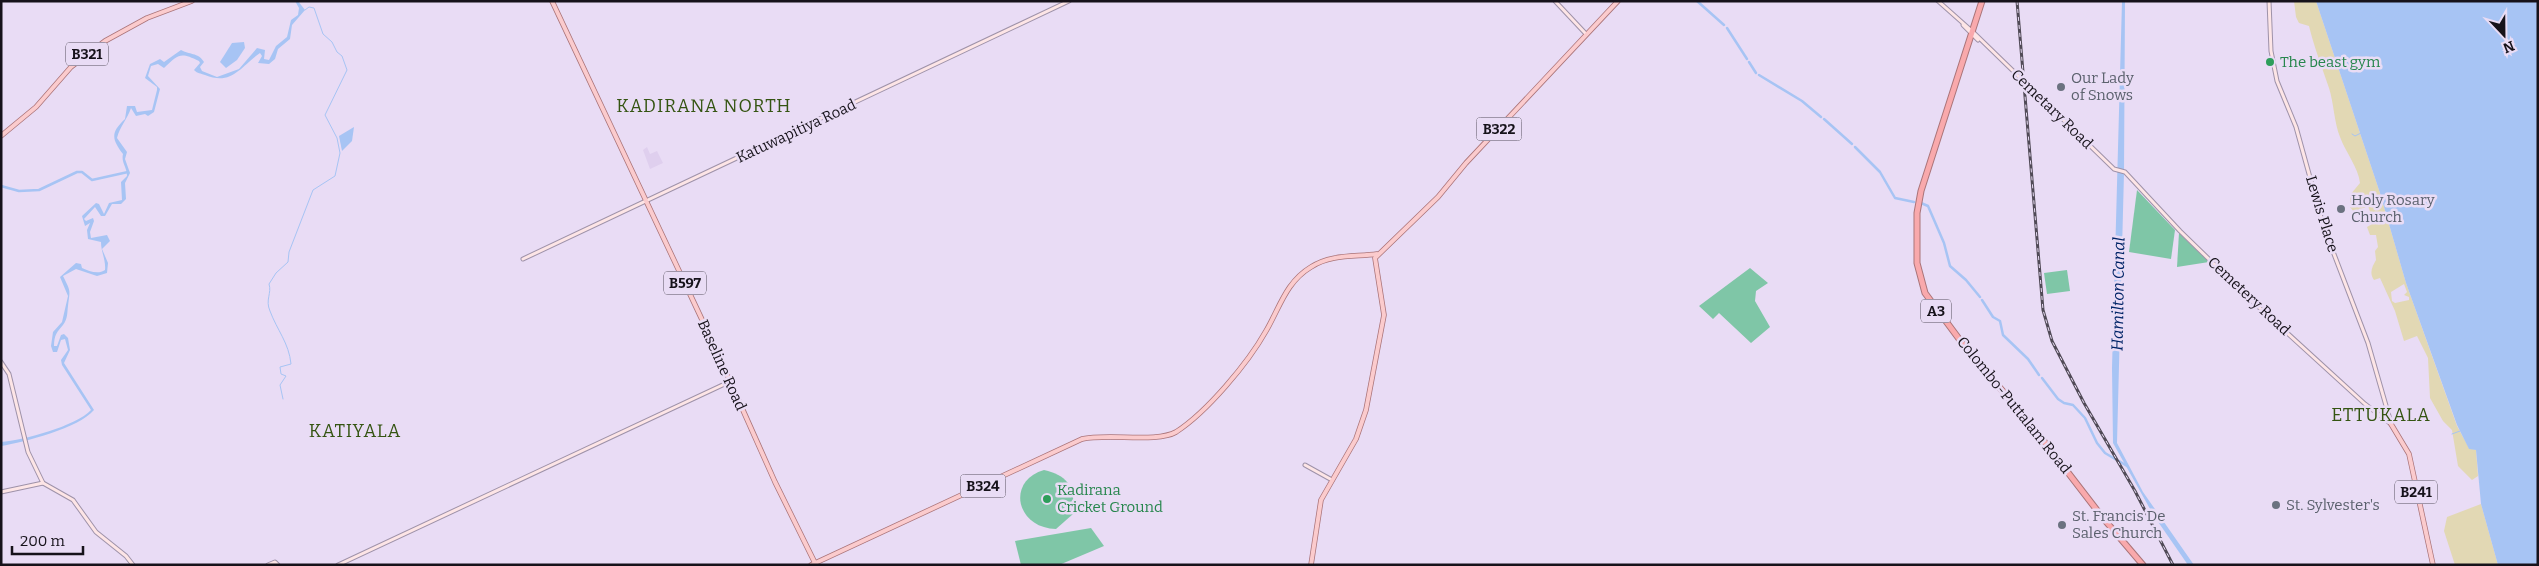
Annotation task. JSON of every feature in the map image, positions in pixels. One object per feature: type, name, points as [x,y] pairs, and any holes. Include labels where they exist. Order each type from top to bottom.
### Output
[{"type":"highway","name":"Colombo-Puttalam Road","points":[[1981,1],[1921,191],[1917,223],[1917,263],[1920,278],[1927,296],[1968,351],[2026,418],[2103,518],[2143,565]]},
{"type":"highway","name":"Colombo-Puttalam Road","points":[[1971,33],[1918,191],[1915,213],[1914,259],[1919,284],[1929,304],[2038,436],[2098,516],[2139,565]]},
{"type":"main road","name":"B321","points":[[1,136],[36,107],[71,67],[105,41],[147,18],[192,1]]},
{"type":"main road","name":"Baseline Road","points":[[552,1],[814,564]]},
{"type":"main road","name":"B322","points":[[1378,254],[1438,197],[1466,163],[1618,1]]},
{"type":"main road","points":[[1310,565],[1321,500],[1360,430],[1373,379],[1384,315],[1376,271],[1375,258],[1378,254]]},
{"type":"main road","name":"B324","points":[[814,564],[1082,439],[1098,435],[1161,437],[1176,432],[1210,403],[1224,386],[1260,340],[1284,293],[1300,275],[1312,266],[1332,258],[1378,254]]},
{"type":"main road","name":"B241","points":[[2391,424],[2409,454],[2433,565]]},
{"type":"street","name":"Katuwapitiya Road","points":[[523,259],[1069,1]]},
{"type":"street","points":[[1555,1],[1586,34]]},
{"type":"street","name":"Cemetary Road","points":[[1938,1],[2118,171],[2123,171]]},
{"type":"street","name":"Lewis Place","points":[[2270,1],[2271,51],[2277,81],[2296,127],[2324,228],[2370,349],[2391,424]]},
{"type":"street","name":"Cemetery Road","points":[[2123,171],[2232,282],[2380,417],[2391,424]]},
{"type":"street","points":[[1,362],[9,374],[25,441],[43,483],[73,500],[96,532],[126,556],[133,565]]},
{"type":"street","points":[[338,565],[730,382]]},
{"type":"street","points":[[2380,417],[2388,418]]},
{"type":"street","points":[[1304,465],[1332,480]]},
{"type":"street","points":[[1,492],[43,483]]},
{"type":"street","points":[[268,565],[275,562],[278,565]]},
{"type":"shaded area","points":[[647,147],[650,154],[657,151],[663,163],[650,169],[643,150]]},
{"type":"green space","points":[[2137,190],[2175,230],[2171,259],[2129,252]]},
{"type":"green space","points":[[2179,233],[2209,262],[2177,267]]},
{"type":"green space","points":[[1750,268],[1768,283],[1756,291],[1755,301],[1770,327],[1751,343],[1719,313],[1713,319],[1699,306]]},
{"type":"green space","points":[[2067,270],[2070,291],[2047,294],[2044,273]]},
{"type":"green space","name":"Kadirana Cricket Ground","points":[[1044,470],[1060,476],[1072,491],[1073,514],[1056,529],[1042,527],[1032,521],[1025,513],[1021,503],[1021,493],[1024,484],[1032,476]]},
{"type":"green space","points":[[1091,528],[1104,546],[1059,565],[1021,565],[1015,541]]},
{"type":"sand","points":[[2294,1],[2316,1],[2380,193],[2406,283],[2457,426],[2469,448],[2476,450],[2478,476],[2472,480],[2458,466],[2452,430],[2443,421],[2430,398],[2428,358],[2417,336],[2404,341],[2395,311],[2380,278],[2374,280],[2372,277],[2373,265],[2376,260],[2375,251],[2378,247],[2376,235],[2370,235],[2367,227],[2374,223],[2368,206],[2354,212],[2350,207],[2350,195],[2360,183],[2359,177],[2338,131],[2329,88],[2309,26],[2299,23],[2296,17]],"holes":[[[2404,284],[2407,292],[2404,295],[2409,297],[2409,300],[2395,303],[2392,301],[2391,292]]]},
{"type":"sand","points":[[2481,504],[2498,565],[2455,565],[2444,531],[2447,517]]},
{"type":"water","points":[[295,1],[298,1],[305,10],[292,25],[290,39],[278,49],[275,59],[269,64],[258,63],[262,56],[260,53],[229,77],[222,78],[214,78],[197,72],[194,70],[200,63],[199,61],[188,56],[177,57],[164,68],[158,64],[151,66],[148,76],[160,89],[154,112],[148,116],[145,114],[136,116],[131,108],[117,138],[127,152],[125,159],[130,173],[125,183],[126,199],[121,204],[112,204],[105,216],[101,216],[95,207],[84,219],[86,221],[93,218],[94,221],[90,232],[91,238],[107,235],[110,241],[102,249],[101,242],[88,239],[87,230],[90,223],[85,226],[82,216],[96,203],[99,204],[104,214],[109,203],[122,200],[121,182],[127,176],[127,173],[123,154],[114,136],[117,128],[125,119],[127,106],[135,106],[137,112],[152,110],[157,87],[145,78],[150,64],[160,59],[164,62],[181,50],[202,59],[204,62],[200,67],[202,71],[217,77],[239,69],[257,48],[265,50],[264,59],[269,60],[276,46],[287,37],[291,20],[298,15],[299,8]]},
{"type":"water","points":[[2122,1],[2125,1],[2124,173],[2117,443],[2143,492],[2194,565],[2188,565],[2154,516],[2113,443],[2112,368]]},
{"type":"water","points":[[2316,1],[2538,1],[2538,565],[2498,565],[2481,504],[2476,450],[2469,449],[2457,425],[2406,283],[2380,193]]},
{"type":"water","points":[[244,42],[245,48],[237,60],[226,68],[220,62],[232,43]]},
{"type":"water","points":[[354,127],[352,141],[342,151],[339,136]]},
{"type":"water","points":[[102,249],[108,263],[107,273],[97,276],[76,269],[63,276],[69,291],[67,318],[55,336],[54,346],[57,346],[61,335],[64,334],[68,338],[70,350],[64,363],[94,410],[77,423],[37,438],[1,446],[1,442],[36,435],[62,427],[84,416],[91,410],[62,365],[61,360],[68,350],[65,339],[61,340],[57,352],[53,352],[51,346],[53,332],[62,322],[68,296],[60,277],[76,263],[81,264],[82,268],[94,272],[105,270]]},
{"type":"waterway","points":[[1697,1],[1724,25]]},
{"type":"waterway","points":[[283,399],[280,385],[286,376],[281,374],[280,367],[291,364],[285,343],[269,307],[269,284],[276,273],[288,262],[289,252],[313,190],[335,176],[340,153],[337,138],[325,115],[347,70],[342,56],[337,52],[332,42],[323,34],[314,8],[309,7],[305,10]]},
{"type":"waterway","points":[[1727,28],[1747,59]]},
{"type":"waterway","points":[[1749,62],[1756,73]]},
{"type":"waterway","points":[[1759,75],[1802,101],[1821,117]]},
{"type":"waterway","points":[[1824,119],[1852,144]]},
{"type":"waterway","points":[[2352,134],[2355,136],[2361,133]]},
{"type":"waterway","points":[[1855,147],[1880,172],[1895,198],[1914,202]]},
{"type":"waterway","points":[[1,186],[19,191],[39,190],[77,172],[82,172],[92,180],[128,172]]},
{"type":"waterway","points":[[1921,203],[1928,206],[1944,243],[1950,266],[1966,280],[1980,297]]},
{"type":"waterway","points":[[1982,300],[1993,317],[2000,321],[2003,335],[2028,359],[2039,375]]},
{"type":"waterway","points":[[2042,378],[2058,399],[2073,405],[2085,418],[2097,443],[2105,453],[2115,459]]},
{"type":"waterway","points":[[2452,434],[2460,431]]},
{"type":"waterway","name":"Hamilton Canal","points":[[2119,461],[2127,466]]},
{"type":"railway","points":[[2017,1],[2043,310],[2052,341],[2084,403],[2135,491],[2173,565]]},
{"type":"place","name":"The beast gym","points":[[2270,62]]},
{"type":"place","name":"Our Lady of Snows","points":[[2061,87]]},
{"type":"place","name":"Holy Rosary Church","points":[[2341,209]]},
{"type":"place","name":"Kadirana Cricket Ground","points":[[1047,499]]},
{"type":"place","name":"St. Sylvester's","points":[[2276,505]]},
{"type":"place","name":"St. Francis De Sales Church","points":[[2062,525]]},
{"type":"district","name":"KADIRANA NORTH","points":[[704,106]]},
{"type":"district","name":"ETTUKALA","points":[[2381,415]]},
{"type":"district","name":"KATIYALA","points":[[355,431]]}]
